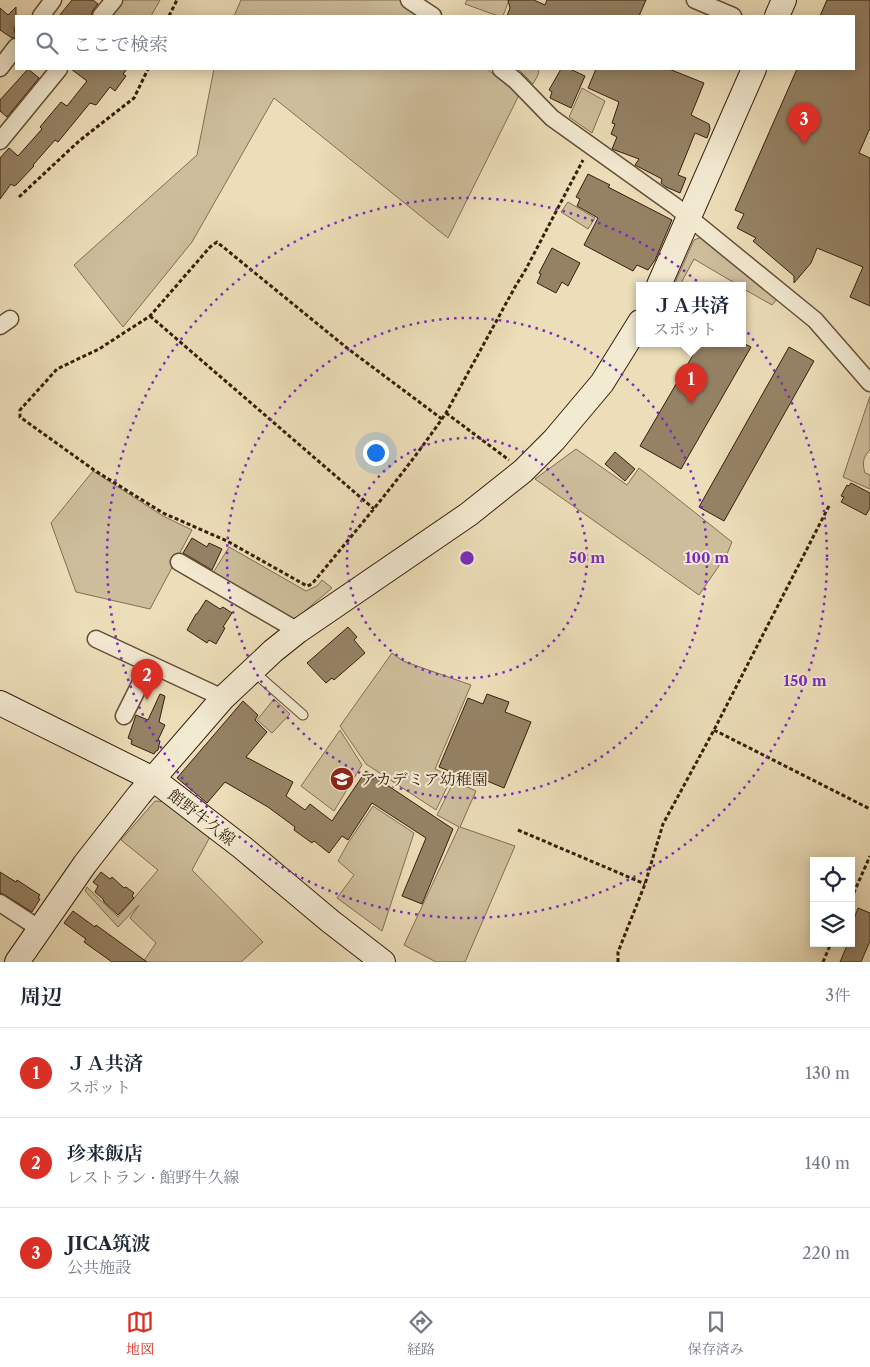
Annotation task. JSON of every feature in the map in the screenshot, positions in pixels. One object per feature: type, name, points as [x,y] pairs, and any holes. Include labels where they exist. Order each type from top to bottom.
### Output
[{"type":"street","points":[[41,15],[53,0]]},
{"type":"street","points":[[102,15],[114,0]]},
{"type":"street","points":[[408,0],[431,15]]},
{"type":"street","points":[[695,0],[731,15]]},
{"type":"street","points":[[777,15],[784,0]]},
{"type":"street","points":[[0,68],[15,48]]},
{"type":"street","points":[[0,141],[58,70]]},
{"type":"street","points":[[502,70],[515,80],[552,118],[690,217],[815,320],[870,383]]},
{"type":"street","points":[[660,282],[754,70]]},
{"type":"street","points":[[17,962],[84,864],[223,698],[298,630],[469,514],[523,471],[554,440],[602,383],[636,328]]},
{"type":"street","points":[[179,562],[298,630]]},
{"type":"street","points":[[96,639],[223,698]]},
{"type":"street","points":[[124,716],[150,664]]},
{"type":"street","name":"館野牛久線","points":[[0,703],[153,780],[243,848],[330,921],[383,962]]},
{"type":"street","points":[[0,903],[40,929]]},
{"type":"lane","points":[[254,668],[262,679],[303,715]]},
{"type":"path","points":[[170,15],[177,0]]},
{"type":"path","points":[[19,198],[93,129],[134,98],[148,70]]},
{"type":"path","points":[[442,419],[347,348],[217,242],[210,247],[150,316],[99,349],[57,370],[20,410],[20,417],[94,470],[163,513],[227,541],[307,586],[312,584],[374,509],[442,419],[446,413],[526,269],[591,146]]},
{"type":"path","points":[[150,316],[374,509]]},
{"type":"path","points":[[446,413],[523,471]]},
{"type":"path","points":[[618,962],[618,952],[645,884],[663,824],[714,730],[830,504]]},
{"type":"path","points":[[714,730],[870,809]]},
{"type":"path","points":[[518,830],[645,884]]},
{"type":"path","points":[[855,890],[870,856]]},
{"type":"path","points":[[823,962],[829,947]]},
{"type":"shaded area","points":[[119,0],[160,0],[152,15],[108,15]]},
{"type":"shaded area","points":[[241,0],[405,0],[424,15],[234,15]]},
{"type":"shaded area","points":[[467,0],[509,0],[503,15],[495,15],[465,4]]},
{"type":"shaded area","points":[[214,70],[488,70],[519,95],[448,238],[274,98],[192,242],[123,327],[74,265],[197,155]]},
{"type":"shaded area","points":[[519,70],[539,70],[533,84]]},
{"type":"shaded area","points":[[582,88],[605,101],[592,133],[569,117]]},
{"type":"shaded area","points":[[568,202],[595,218],[588,229],[561,212]]},
{"type":"shaded area","points":[[704,236],[778,298],[772,305],[746,290],[746,282],[733,282],[694,259],[682,282],[675,282],[694,240]]},
{"type":"shaded area","points":[[870,396],[870,450],[863,463],[865,473],[870,475],[870,489],[843,477]]},
{"type":"shaded area","points":[[576,449],[627,485],[639,468],[732,542],[727,554],[699,595],[535,479]]},
{"type":"shaded area","points":[[93,471],[163,516],[192,530],[150,609],[76,592],[51,523]]},
{"type":"shaded area","points":[[229,547],[306,591],[317,586],[322,580],[332,588],[293,621],[213,573]]},
{"type":"shaded area","points":[[392,653],[403,661],[471,685],[435,769],[452,777],[436,810],[366,764],[340,726]]},
{"type":"shaded area","points":[[274,699],[290,714],[272,733],[257,720]]},
{"type":"shaded area","points":[[340,730],[362,765],[334,811],[301,786]]},
{"type":"shaded area","points":[[454,781],[476,791],[460,827],[515,846],[465,962],[436,962],[404,945],[459,827],[437,815]]},
{"type":"shaded area","points":[[155,801],[171,802],[211,835],[192,870],[263,942],[241,962],[143,962],[156,943],[130,918],[139,905],[118,927],[85,891],[87,887],[118,917],[158,870],[121,840]]},
{"type":"shaded area","points":[[373,806],[414,833],[382,931],[337,898],[354,875],[338,861]]},
{"type":"building","points":[[72,0],[93,0],[98,4],[91,15],[60,15]]},
{"type":"building","points":[[508,0],[534,0],[545,5],[547,0],[646,0],[639,15],[507,15],[510,8]]},
{"type":"building","points":[[827,0],[870,0],[870,128],[859,153],[870,158],[870,306],[850,297],[863,267],[817,248],[811,263],[794,283],[794,276],[753,241],[756,238],[737,228],[744,214],[735,210],[797,70],[855,70],[855,15],[820,15]]},
{"type":"building","points":[[16,7],[15,37],[12,38],[0,30],[0,8],[8,15]]},
{"type":"building","points":[[27,70],[39,78],[7,117],[0,111],[0,100]]},
{"type":"building","points":[[72,70],[126,70],[123,74],[126,76],[115,91],[110,87],[96,105],[90,103],[58,142],[55,140],[34,166],[16,185],[11,184],[0,199],[0,158],[9,148],[18,156],[42,129],[40,127],[61,102],[67,106],[87,81]]},
{"type":"building","points":[[560,70],[572,70],[585,76],[571,108],[550,98],[552,92],[549,90]]},
{"type":"building","points":[[596,70],[672,70],[704,83],[691,115],[709,124],[710,129],[707,138],[695,133],[678,175],[686,178],[680,193],[666,187],[661,183],[662,179],[635,165],[639,159],[612,149],[617,137],[611,134],[615,124],[612,123],[619,102],[588,88]]},
{"type":"building","points":[[588,174],[610,185],[608,187],[672,220],[655,260],[648,270],[637,265],[633,271],[584,245],[598,218],[577,206],[580,199],[576,197]]},
{"type":"building","points":[[552,248],[580,263],[568,286],[562,282],[556,293],[537,283],[541,274],[539,273]]},
{"type":"building","points":[[746,344],[751,347],[681,469],[640,446],[698,347],[746,347]]},
{"type":"building","points":[[789,347],[814,361],[724,521],[699,507]]},
{"type":"building","points":[[615,452],[635,469],[625,481],[605,464]]},
{"type":"building","points":[[851,483],[870,493],[870,508],[866,515],[841,502],[844,497],[841,496],[847,485],[849,486]]},
{"type":"building","points":[[192,538],[207,547],[209,543],[222,549],[212,570],[183,553]]},
{"type":"building","points":[[206,600],[220,609],[223,607],[232,613],[223,627],[225,628],[216,644],[209,640],[207,643],[187,630]]},
{"type":"building","points":[[348,627],[357,637],[354,640],[365,653],[334,680],[332,678],[326,683],[307,663]]},
{"type":"building","points":[[160,694],[165,696],[159,722],[165,725],[158,740],[160,741],[158,750],[154,754],[131,744],[132,740],[128,738],[136,715],[148,720]]},
{"type":"building","points":[[487,694],[509,702],[505,712],[531,722],[504,788],[468,773],[466,778],[439,767],[468,698],[483,704]]},
{"type":"building","points":[[243,701],[258,715],[255,720],[267,732],[246,757],[293,782],[286,796],[305,810],[310,804],[332,821],[366,771],[453,829],[422,904],[402,896],[426,838],[372,803],[348,840],[342,836],[329,853],[314,841],[312,843],[294,830],[295,827],[268,807],[225,782],[207,803],[177,778]]},
{"type":"building","points":[[0,872],[16,882],[17,880],[40,895],[38,898],[40,899],[32,912],[0,893]]},
{"type":"building","points":[[101,872],[110,879],[112,877],[124,888],[126,887],[134,893],[132,896],[134,898],[118,915],[95,892],[98,886],[93,882]]},
{"type":"building","points":[[858,908],[870,913],[870,941],[861,962],[840,962],[846,947],[855,947],[855,916]]},
{"type":"building","points":[[73,911],[95,927],[96,925],[147,962],[112,962],[84,942],[86,939],[64,923]]},
{"type":"place","name":"JICA筑波","points":[[804,144]]},
{"type":"place","name":"ＪＡ共済","points":[[691,404]]},
{"type":"place","name":"珍来飯店","points":[[147,700]]},
{"type":"place","name":"アカデミア幼稚園","points":[[342,779]]}]
